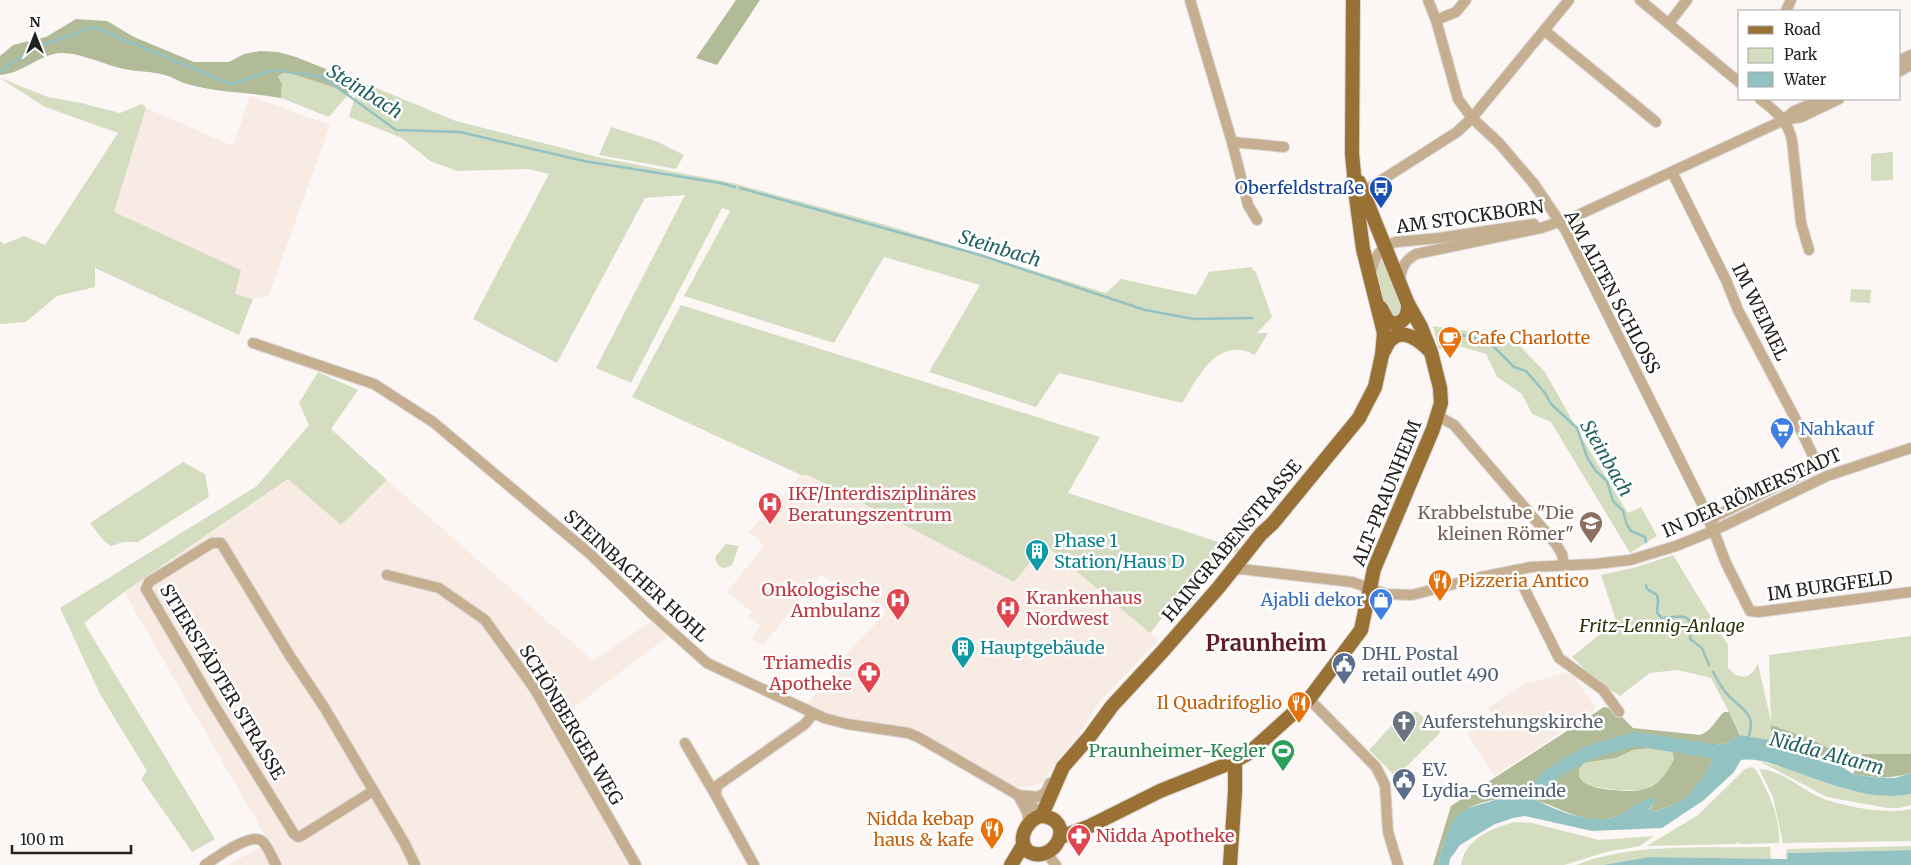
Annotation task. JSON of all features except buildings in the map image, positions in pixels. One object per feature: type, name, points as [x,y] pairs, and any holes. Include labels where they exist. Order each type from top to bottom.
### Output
[{"type":"main road","points":[[1353,0],[1353,168],[1360,233],[1384,333],[1382,355]]},
{"type":"main road","name":"ALT-PRAUNHEIM","points":[[1061,837],[1090,826],[1160,791],[1235,761],[1249,753],[1309,699],[1361,630],[1374,569],[1438,416],[1441,403],[1440,388],[1431,352],[1421,327],[1400,286],[1353,168]]},
{"type":"main road","points":[[1377,301],[1388,321],[1396,324],[1406,317],[1408,304]]},
{"type":"main road","points":[[1382,355],[1388,341],[1394,336],[1404,334],[1414,338],[1431,352]]},
{"type":"main road","name":"HAINGRABENSTRASSE","points":[[1037,818],[1063,767],[1090,736],[1112,706],[1163,651],[1359,418],[1375,387],[1382,355]]},
{"type":"main road","points":[[1230,865],[1235,761]]},
{"type":"main road","points":[[1010,865],[1023,845],[1024,833],[1037,818],[1055,821],[1061,837],[1048,859],[1018,865]]},
{"type":"main road","points":[[1023,845],[1027,851],[1048,859]]},
{"type":"street","points":[[1190,0],[1232,142],[1248,204],[1257,220]]},
{"type":"street","name":"AM ALTEN SCHLOSS","points":[[1428,0],[1436,20],[1458,99],[1472,118],[1499,143],[1534,184],[1560,222],[1703,507],[1711,528]]},
{"type":"street","points":[[1436,20],[1456,12],[1466,0]]},
{"type":"street","points":[[1363,192],[1457,132],[1472,118],[1569,0]]},
{"type":"street","points":[[1640,0],[1738,78]]},
{"type":"street","points":[[1668,23],[1687,0]]},
{"type":"street","points":[[1545,31],[1656,122]]},
{"type":"street","points":[[1761,100],[1784,120],[1789,127],[1801,223],[1809,250]]},
{"type":"street","points":[[1784,120],[1794,110],[1820,100]]},
{"type":"street","points":[[1560,222],[1784,120],[1801,117],[1837,100]]},
{"type":"street","points":[[1232,142],[1284,147]]},
{"type":"street","name":"IM WEIMEL","points":[[1672,172],[1726,280],[1738,310],[1818,466]]},
{"type":"street","name":"AM STOCKBORN","points":[[1370,278],[1375,259],[1384,246],[1405,241],[1560,222]]},
{"type":"street","name":"AM STOCKBORN","points":[[1400,286],[1404,262],[1416,254],[1541,228],[1560,222]]},
{"type":"street","name":"STEINBACHER HOHL","points":[[253,343],[374,384],[386,390],[432,422],[583,548],[707,663],[805,708],[813,714],[847,724],[908,733],[918,737],[1022,796],[1037,818]]},
{"type":"street","points":[[1438,416],[1454,425],[1556,544],[1562,554],[1564,565]]},
{"type":"street","name":"IN DER RÖMERSTADT","points":[[1231,571],[1241,569],[1346,581],[1386,594],[1412,595],[1539,566],[1594,564],[1630,560],[1676,546],[1711,528],[1827,476],[1911,448]]},
{"type":"street","name":"IN DER RÖMERSTADT","points":[[1711,528],[1716,516],[1818,466]]},
{"type":"street","name":"IM BURGFELD","points":[[1711,528],[1750,610],[1758,612],[1911,592]]},
{"type":"street","name":"STIERSTÄDTER STRASSE","points":[[373,791],[301,836],[298,837],[294,834],[232,731],[214,705],[146,589],[149,582],[212,543],[221,543],[290,656],[324,707],[373,791],[415,865]]},
{"type":"street","points":[[1515,570],[1559,658],[1603,690],[1618,712]]},
{"type":"street","name":"SCHÖNBERGER WEG","points":[[387,575],[439,588],[485,620],[534,688],[636,865]]},
{"type":"street","points":[[1309,699],[1376,767],[1385,785],[1388,832],[1398,865]]},
{"type":"street","points":[[715,794],[718,785],[805,724],[813,714]]},
{"type":"street","points":[[685,743],[754,865]]},
{"type":"street","points":[[1022,796],[1038,797],[1043,795],[1054,774],[1063,767]]},
{"type":"street","points":[[204,865],[248,839],[256,838],[263,842],[276,865]]},
{"type":"shaded area","points":[[250,96],[330,125],[269,295],[253,299],[235,294],[114,212],[146,108],[233,146]]},
{"type":"shaded area","name":"Krankenhaus Nordwest","points":[[801,475],[808,475],[1014,582],[1044,545],[1159,640],[1100,701],[1083,729],[1043,782],[1031,786],[1013,788],[930,741],[919,730],[862,723],[829,715],[807,705],[851,648],[886,611],[885,608],[820,575],[763,645],[751,639],[761,626],[748,616],[752,612],[727,592],[764,546],[749,532]]},
{"type":"shaded area","points":[[289,479],[341,525],[387,480],[593,661],[656,618],[671,634],[560,718],[637,865],[228,865],[269,842],[124,592]]},
{"type":"shaded area","points":[[1566,672],[1575,677],[1596,709],[1495,776],[1467,733],[1494,716],[1488,708],[1525,684]]},
{"type":"green space","points":[[736,0],[760,0],[717,65],[696,58]]},
{"type":"green space","points":[[76,19],[107,21],[134,37],[194,62],[229,62],[244,54],[260,51],[278,52],[326,69],[354,84],[347,96],[336,88],[286,72],[278,76],[282,84],[281,98],[199,87],[165,75],[126,69],[67,53],[52,54],[16,71],[0,75],[0,56],[13,45],[46,37]]},
{"type":"green space","points":[[286,72],[336,88],[347,96],[329,117],[281,98],[282,84],[278,76]]},
{"type":"green space","points":[[0,78],[48,97],[120,113],[142,104],[146,108],[114,212],[241,270],[235,294],[253,299],[239,335],[95,268],[95,287],[57,296],[26,322],[0,324],[0,241],[4,244],[24,236],[45,245],[118,133],[45,107]]},
{"type":"green space","points":[[364,83],[456,121],[602,158],[733,183],[886,225],[1106,293],[1121,279],[1196,295],[1209,272],[1251,267],[1256,272],[1272,317],[1257,333],[1268,333],[1255,355],[1242,350],[1230,351],[1221,354],[1213,360],[1199,376],[1182,403],[1059,373],[1036,407],[929,372],[980,285],[884,257],[834,343],[684,296],[730,211],[722,208],[631,383],[596,368],[685,195],[645,198],[557,363],[473,319],[549,174],[529,169],[457,171],[430,161],[402,138],[349,117],[356,93]]},
{"type":"green space","points":[[611,127],[656,141],[684,155],[676,169],[599,155]]},
{"type":"green space","points":[[1893,152],[1893,180],[1871,181],[1871,154]]},
{"type":"green space","points":[[1384,256],[1390,278],[1404,312],[1400,319],[1388,315],[1374,273],[1380,257]]},
{"type":"green space","points":[[1851,289],[1871,290],[1870,303],[1850,302]]},
{"type":"green space","points":[[681,305],[1100,437],[1068,493],[1240,549],[1195,578],[1150,633],[1045,545],[1014,582],[808,475],[801,475],[632,397]]},
{"type":"green space","points":[[1433,326],[1494,335],[1521,347],[1545,372],[1585,443],[1628,513],[1641,507],[1657,536],[1630,553],[1551,422],[1532,414],[1522,394],[1497,377],[1486,354],[1456,345],[1439,349]]},
{"type":"green space","points":[[318,372],[358,390],[331,429],[387,480],[341,525],[288,479],[124,592],[84,623],[215,839],[192,852],[141,779],[147,771],[100,694],[60,608],[257,486],[309,425],[299,403]]},
{"type":"green space","points":[[183,462],[205,474],[209,497],[138,542],[123,542],[111,546],[103,540],[90,523]]},
{"type":"green space","points":[[726,544],[739,546],[732,565],[725,568],[720,567],[715,560]]},
{"type":"green space","name":"Fritz-Lennig-Anlage","points":[[1673,555],[1728,645],[1728,668],[1736,675],[1746,677],[1753,672],[1758,664],[1771,721],[1769,655],[1911,636],[1911,754],[1841,754],[1806,737],[1771,725],[1771,740],[1741,735],[1711,678],[1677,670],[1650,673],[1620,696],[1597,681],[1572,657],[1616,621],[1601,575],[1637,567]]},
{"type":"green space","points":[[1604,707],[1615,710],[1633,728],[1700,735],[1710,728],[1724,712],[1729,712],[1740,735],[1727,743],[1694,749],[1714,758],[1702,779],[1683,800],[1650,812],[1649,810],[1653,805],[1645,800],[1618,816],[1598,820],[1580,817],[1529,799],[1507,798],[1474,806],[1465,810],[1454,820],[1445,839],[1438,865],[1433,865],[1451,806]],"holes":[[[1652,748],[1672,751],[1674,759],[1666,773],[1659,781],[1645,789],[1626,791],[1603,789],[1589,785],[1579,777],[1579,769],[1584,763],[1616,758],[1633,750]]]},
{"type":"green space","points":[[1416,711],[1441,732],[1396,777],[1369,750],[1393,724]]},
{"type":"green space","points":[[1771,725],[1806,737],[1841,754],[1836,763],[1771,740]]},
{"type":"green space","points":[[1652,748],[1672,751],[1674,759],[1670,769],[1660,780],[1644,790],[1618,790],[1589,786],[1579,777],[1579,769],[1584,763],[1616,758],[1633,750]]},
{"type":"green space","points":[[1862,754],[1911,754],[1911,773],[1882,777],[1853,774]]},
{"type":"green space","points":[[1759,761],[1853,791],[1891,796],[1911,794],[1911,805],[1900,808],[1887,808],[1827,797]]},
{"type":"green space","points":[[1752,767],[1761,778],[1773,805],[1778,824],[1779,843],[1739,844],[1739,842],[1736,844],[1647,846],[1698,815],[1745,769]]},
{"type":"green space","points":[[1759,769],[1781,775],[1815,795],[1836,803],[1876,810],[1901,811],[1911,809],[1911,841],[1783,843],[1773,797]]},
{"type":"green space","points":[[1514,822],[1532,823],[1599,840],[1654,836],[1640,846],[1606,852],[1564,865],[1461,865],[1468,848],[1480,836]]},
{"type":"green space","points":[[1911,846],[1911,850],[1788,853],[1787,857],[1785,857],[1787,849]]},
{"type":"green space","points":[[1692,847],[1770,847],[1771,859],[1649,857],[1603,865],[1576,865],[1619,853],[1643,850]]},
{"type":"water","points":[[1740,735],[1771,740],[1836,763],[1853,774],[1895,778],[1911,773],[1911,794],[1895,796],[1849,790],[1766,762],[1741,760],[1734,772],[1704,800],[1662,828],[1592,831],[1525,816],[1495,824],[1460,845],[1450,859],[1449,865],[1438,865],[1445,839],[1454,820],[1468,808],[1515,796],[1529,798],[1569,814],[1591,818],[1603,819],[1617,816],[1643,801],[1655,798],[1656,801],[1649,809],[1650,812],[1663,809],[1674,805],[1690,794],[1714,758],[1693,749],[1727,743]]},
{"type":"water","points":[[1911,850],[1911,865],[1603,865],[1649,857],[1787,859],[1788,853]]},
{"type":"waterway","name":"Steinbach","points":[[0,72],[32,49],[93,27],[231,84],[273,70],[323,77],[396,130],[460,132],[584,161],[735,187]]},
{"type":"waterway","name":"Steinbach","points":[[740,188],[980,255],[1145,310],[1194,319],[1252,318]]},
{"type":"waterway","name":"Steinbach","points":[[1441,333],[1445,332],[1489,342],[1514,367],[1526,371],[1545,393],[1551,404],[1577,428],[1587,457],[1595,470],[1607,481],[1613,501],[1623,511],[1627,525],[1631,531],[1645,537],[1646,542]]},
{"type":"waterway","name":"Steinbach","points":[[1646,585],[1647,589],[1657,595],[1657,613],[1662,618],[1682,617],[1689,620],[1690,639],[1702,648],[1709,665]]},
{"type":"waterway","name":"Steinbach","points":[[1713,672],[1726,693],[1747,713],[1751,723],[1748,738]]},
{"type":"waterway","name":"Nidda Altarm","points":[[1514,809],[1519,808],[1551,774],[1587,753],[1635,739],[1712,751]]},
{"type":"place","name":"Oberfeldstraße","points":[[1381,209]]},
{"type":"place","name":"Cafe Charlotte","points":[[1450,359]]},
{"type":"place","name":"Nahkauf","points":[[1782,450]]},
{"type":"place","name":"IKF/Interdisziplinäres Beratungszentrum","points":[[770,525]]},
{"type":"place","name":"Krabbelstube \"Die kleinen Römer\"","points":[[1591,544]]},
{"type":"place","name":"Phase 1 Station/Haus D","points":[[1037,572]]},
{"type":"place","name":"Pizzeria Antico","points":[[1440,602]]},
{"type":"place","name":"Onkologische Ambulanz","points":[[898,621]]},
{"type":"place","name":"Ajabli dekor","points":[[1381,621]]},
{"type":"place","name":"Krankenhaus Nordwest","points":[[1008,629]]},
{"type":"place","name":"Hauptgebäude","points":[[963,669]]},
{"type":"place","name":"DHL Postal retail outlet 490","points":[[1344,685]]},
{"type":"place","name":"Triamedis Apotheke","points":[[869,694]]},
{"type":"place","name":"Il Quadrifoglio","points":[[1299,724]]},
{"type":"place","name":"Auferstehungskirche","points":[[1404,743]]},
{"type":"place","name":"Praunheimer-Kegler","points":[[1283,772]]},
{"type":"place","name":"EV. Lydia-Gemeinde","points":[[1404,801]]},
{"type":"place","name":"Nidda kebap haus & kafe","points":[[992,850]]},
{"type":"place","name":"Nidda Apotheke","points":[[1079,857]]},
{"type":"district","name":"Praunheim","points":[[1266,643]]}]
